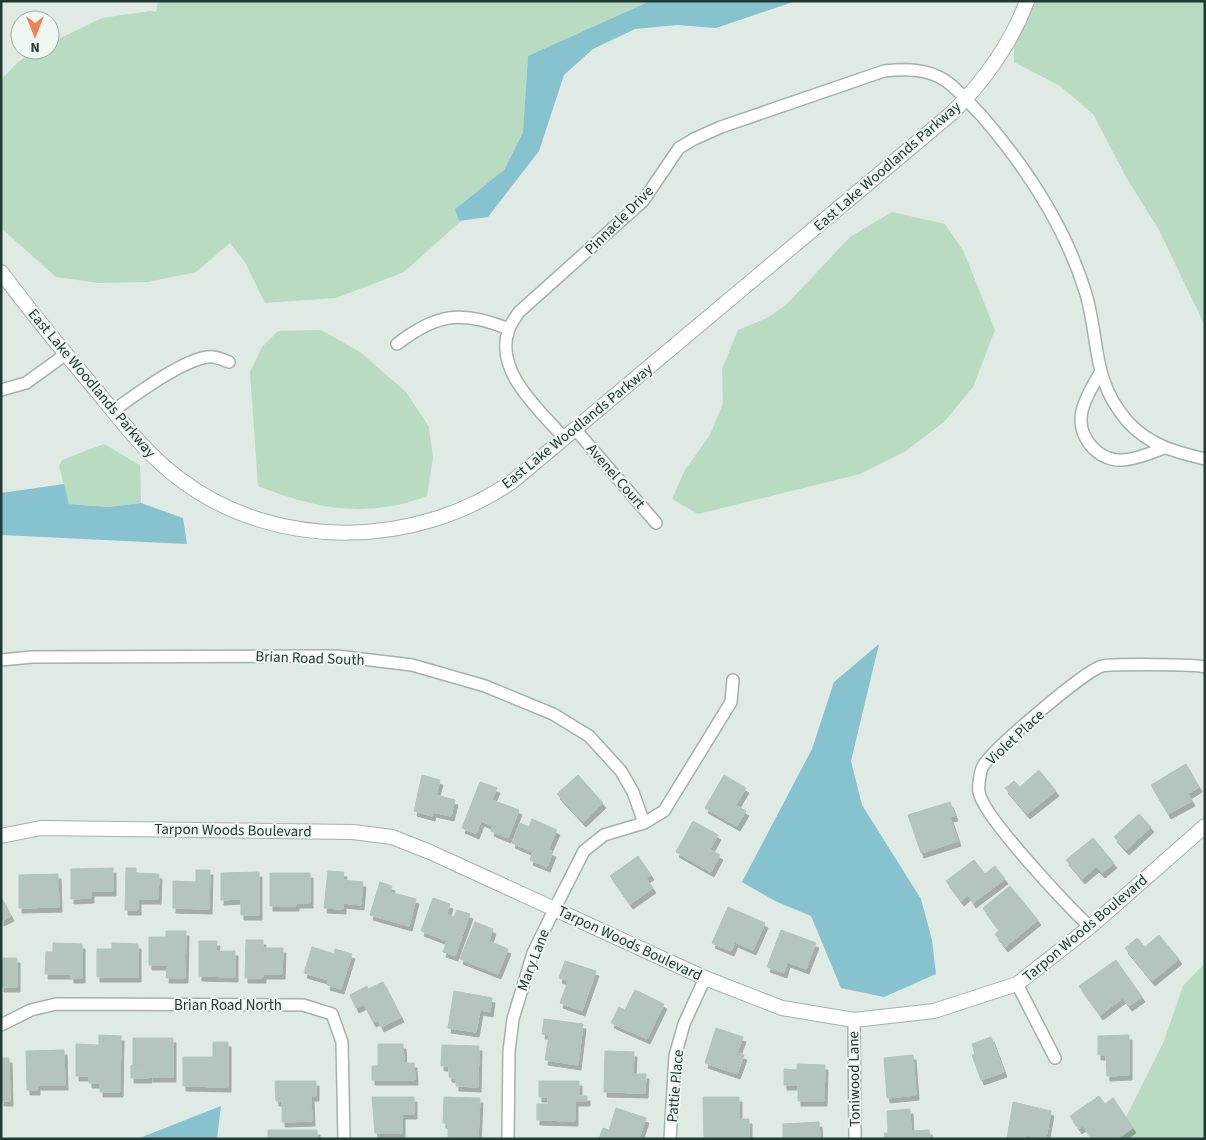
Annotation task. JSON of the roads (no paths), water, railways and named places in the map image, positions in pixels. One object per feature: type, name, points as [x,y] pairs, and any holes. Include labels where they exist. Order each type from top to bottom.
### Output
[{"type":"street","name":"East Lake Woodlands Parkway","points":[[1,272],[141,445],[182,481],[226,507],[277,524],[307,530],[338,533],[394,530],[423,524],[454,513],[498,491],[575,429],[952,113],[966,99],[1013,35],[1027,1]]},
{"type":"street","name":"Pinnacle Drive","points":[[508,329],[519,312],[643,201],[680,148],[694,139],[722,127],[884,71],[910,69],[930,74],[946,81],[966,99],[1006,144],[1033,184],[1074,259],[1086,296],[1102,381],[1128,422],[1148,440],[1164,448],[1205,458]]},
{"type":"street","points":[[397,344],[419,327],[450,318],[481,320],[508,329],[506,345],[508,364],[516,382],[564,438]]},
{"type":"street","points":[[1,390],[26,383],[66,354]]},
{"type":"street","points":[[113,411],[158,382],[199,359],[217,357],[229,362]]},
{"type":"street","points":[[1100,373],[1084,405],[1081,421],[1086,439],[1094,450],[1111,459],[1121,460],[1144,456],[1164,448]]},
{"type":"street","name":"Avenel Court","points":[[575,429],[656,523]]},
{"type":"street","name":"Brian Road South","points":[[1,660],[32,657],[337,656],[412,665],[486,686],[552,714],[589,736],[621,772],[633,792],[644,823]]},
{"type":"street","name":"Violet Place","points":[[1090,927],[1064,903],[988,811],[979,792],[982,767],[999,748],[1086,674],[1103,666],[1205,667]]},
{"type":"street","name":"Mary Lane","points":[[508,1139],[509,1051],[513,1019],[533,954],[555,908],[584,851],[604,836],[644,823],[664,811],[731,702],[733,680]]},
{"type":"street","name":"Tarpon Woods Boulevard","points":[[1,836],[41,828],[353,832],[392,837],[555,908],[704,978],[782,1008],[854,1020],[934,1011],[1017,984],[1090,927],[1205,826]]},
{"type":"street","name":"Pattie Place","points":[[670,1139],[675,1056],[684,1024],[704,978]]},
{"type":"street","points":[[1017,984],[1055,1058]]},
{"type":"street","name":"Brian Road North","points":[[1,1025],[31,1010],[56,1004],[303,1005],[332,1014],[342,1042],[344,1139]]},
{"type":"street","name":"Toniwood Lane","points":[[854,1020],[855,1139]]},
{"type":"water","points":[[650,1],[796,1],[716,28],[677,25],[635,29],[593,49],[564,75],[539,151],[488,217],[459,221],[455,209],[504,170],[523,132],[528,56]]},
{"type":"water","points":[[64,484],[69,504],[108,507],[141,503],[183,518],[187,544],[1,535],[1,493]]},
{"type":"water","points":[[879,644],[851,761],[862,805],[921,899],[932,940],[936,974],[884,997],[841,988],[811,916],[775,901],[742,882],[812,749],[834,682]]},
{"type":"water","points":[[221,1106],[217,1139],[137,1139]]}]
